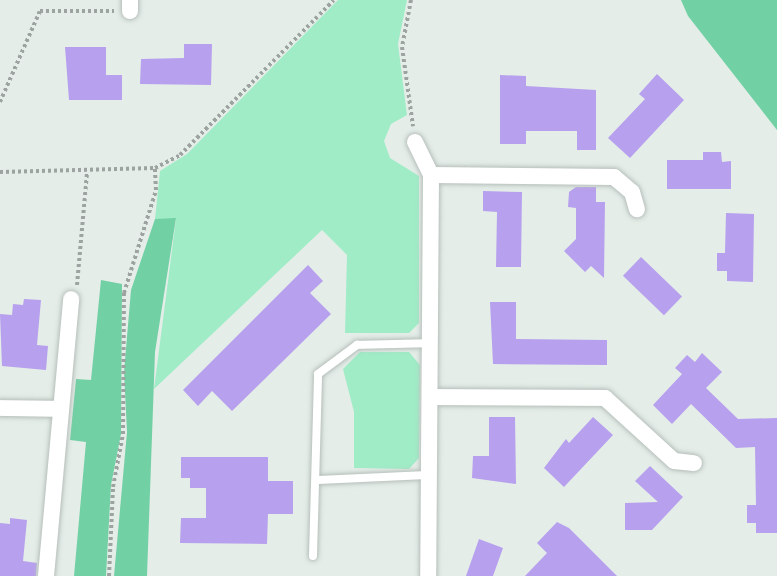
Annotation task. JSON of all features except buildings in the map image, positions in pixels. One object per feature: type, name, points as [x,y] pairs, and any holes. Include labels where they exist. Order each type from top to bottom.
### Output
[{"type":"street","points":[[415,142],[431,175],[432,397],[428,576]]},
{"type":"street","points":[[431,175],[614,177],[632,192],[637,209]]},
{"type":"street","points":[[46,576],[71,298]]},
{"type":"street","points":[[432,397],[605,398],[674,461],[694,463]]},
{"type":"street","points":[[0,408],[61,409]]},
{"type":"lane","points":[[313,556],[317,480],[318,374],[357,345],[431,342]]},
{"type":"lane","points":[[317,480],[429,475]]},
{"type":"path","points":[[0,172],[87,172],[155,168],[180,155],[334,0]]},
{"type":"path","points":[[411,0],[402,47],[415,142]]},
{"type":"path","points":[[0,102],[40,11],[130,5]]},
{"type":"path","points":[[109,576],[113,487],[123,434],[124,293],[156,190],[155,168]]},
{"type":"path","points":[[71,298],[78,283],[87,172]]},
{"type":"green space","points":[[338,0],[407,0],[398,44],[407,115],[391,124],[384,141],[390,158],[419,176],[419,323],[409,333],[345,333],[347,255],[322,230],[154,389],[176,219],[155,219],[160,171],[187,154]]},
{"type":"green space","points":[[681,0],[777,0],[777,130],[688,16]]},
{"type":"green space","points":[[176,218],[155,352],[147,576],[114,576],[127,432],[124,372],[131,290],[155,219]]},
{"type":"green space","points":[[101,280],[122,284],[121,434],[111,485],[106,576],[74,576],[86,442],[70,440],[76,379],[91,380]]},
{"type":"green space","points":[[360,352],[409,352],[420,365],[419,458],[409,469],[354,468],[354,412],[343,369]]}]
